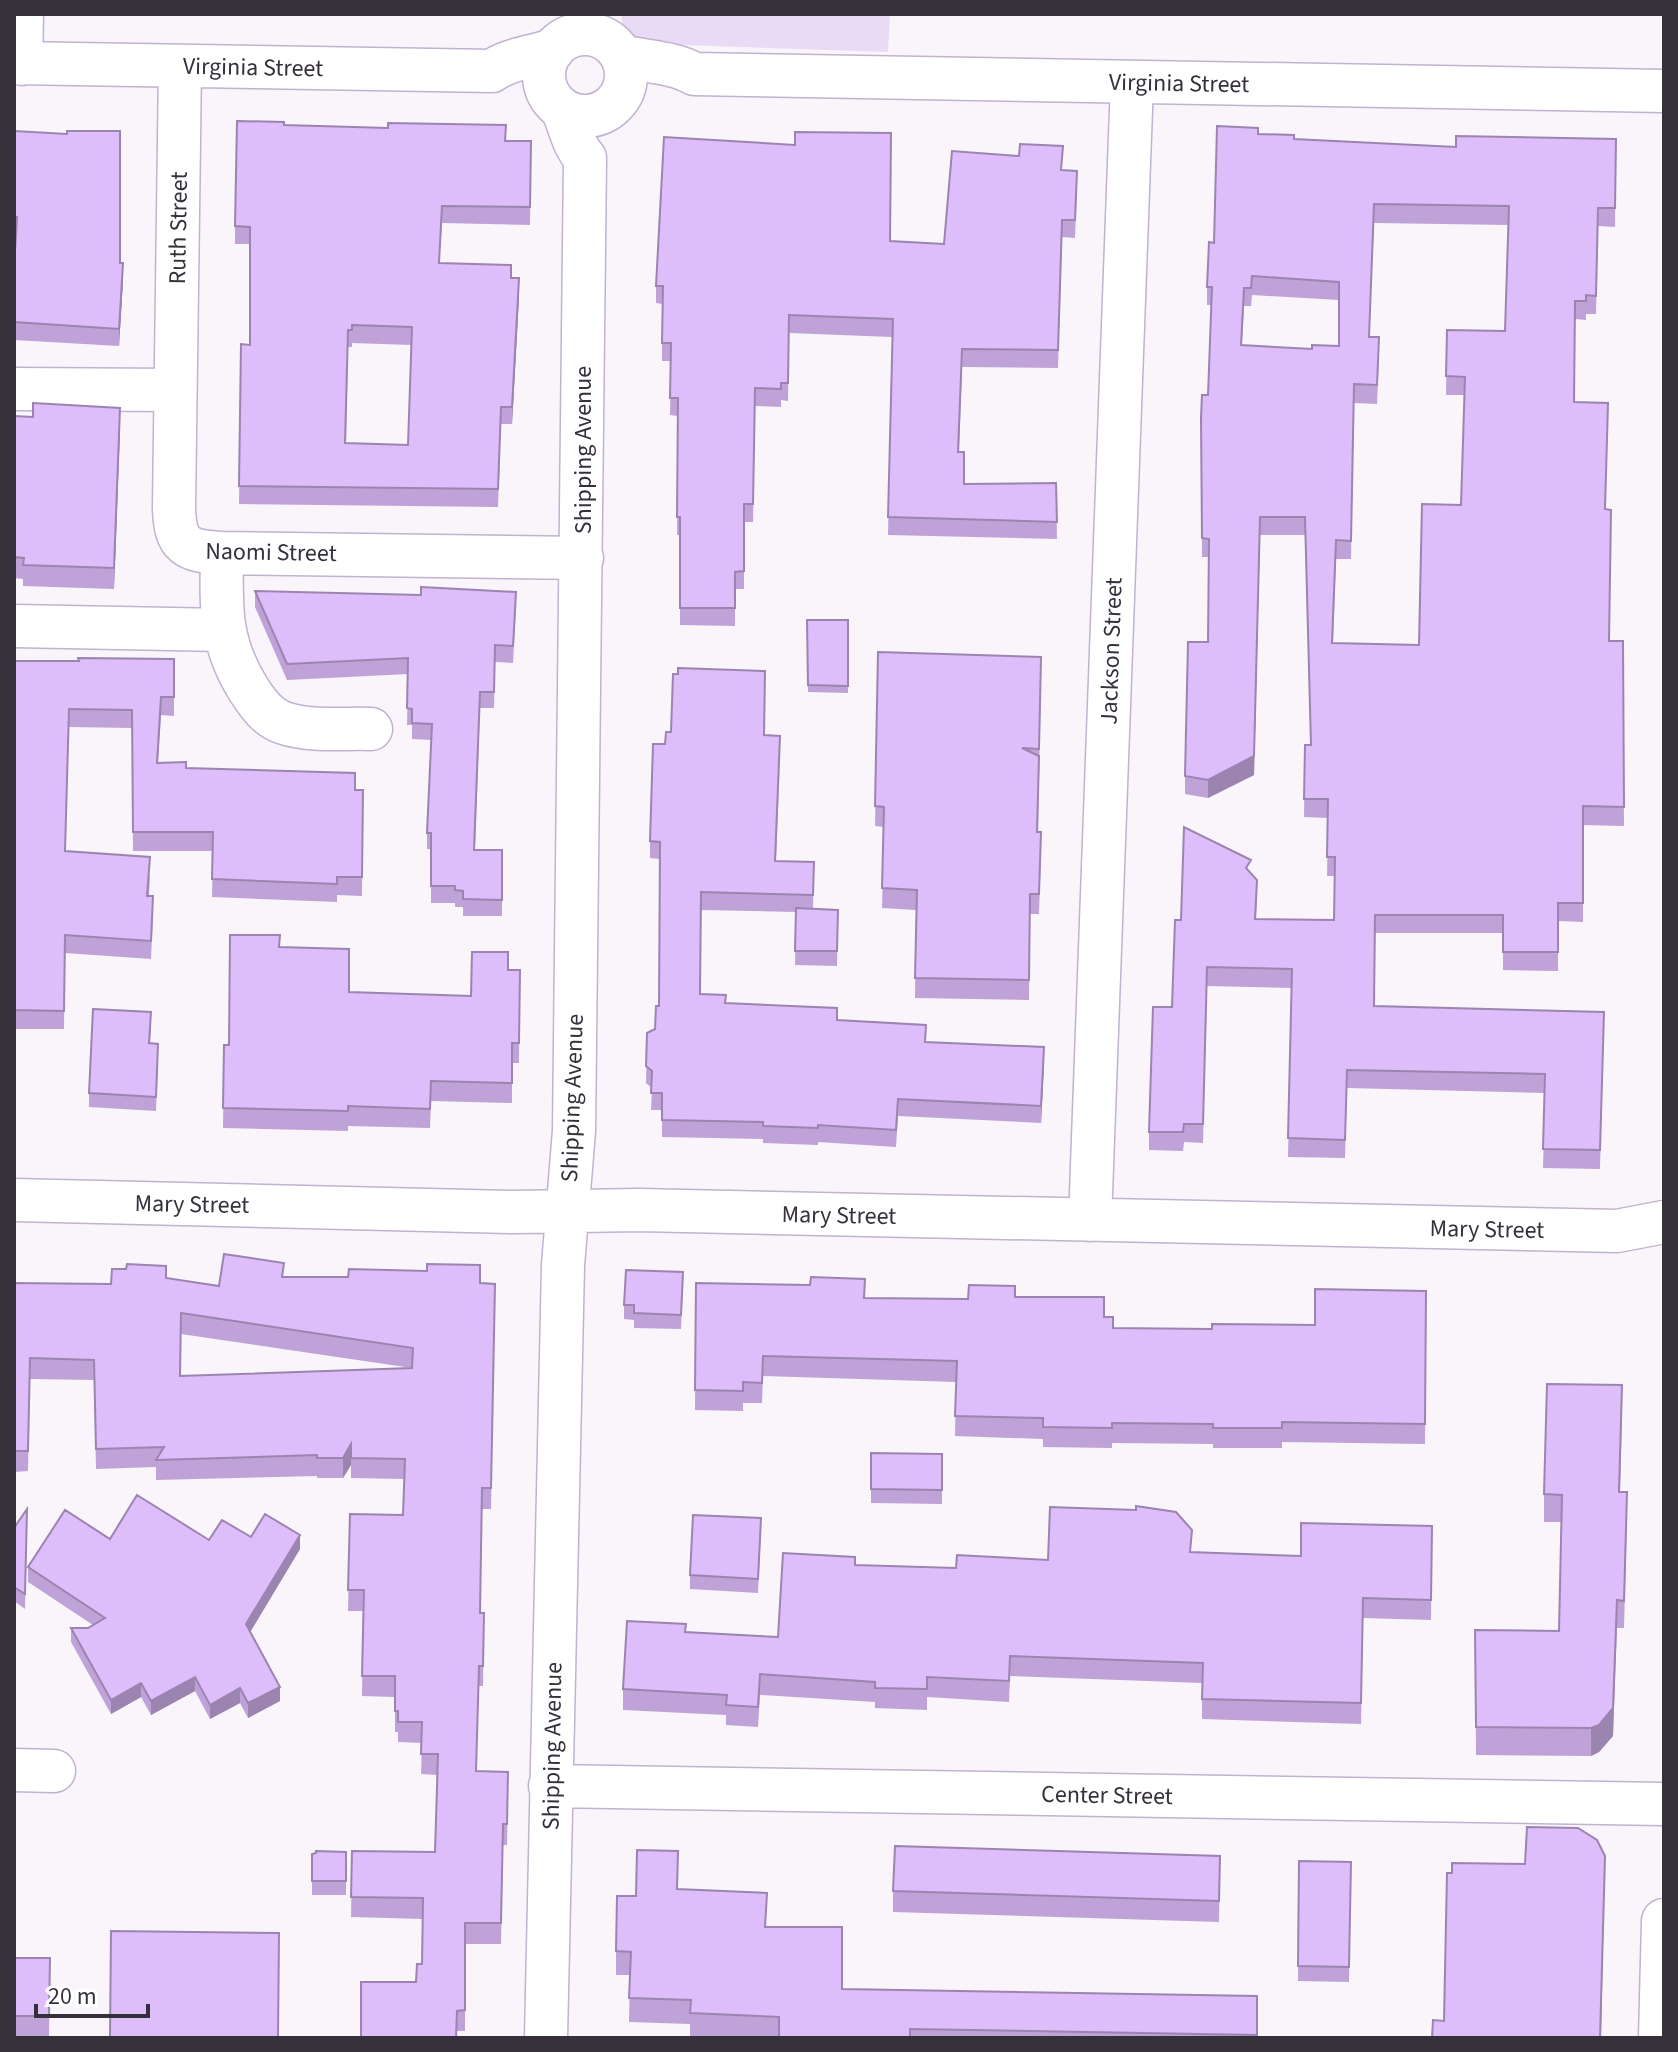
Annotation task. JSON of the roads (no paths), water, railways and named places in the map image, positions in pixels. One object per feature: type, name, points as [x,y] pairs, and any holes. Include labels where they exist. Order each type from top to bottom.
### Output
[{"type":"street","points":[[17,64],[22,14]]},
{"type":"street","points":[[588,35],[626,77],[613,104],[595,115],[584,116],[556,103],[544,73],[546,60],[588,35]]},
{"type":"street","name":"Virginia Street","points":[[17,64],[492,71],[501,64],[534,57],[588,35],[663,65],[682,66],[694,74],[1664,91]]},
{"type":"street","name":"Ruth Street","points":[[175,390],[180,66]]},
{"type":"street","name":"Virginia Street","points":[[492,71],[499,80],[556,103]]},
{"type":"street","name":"Virginia Street","points":[[613,104],[684,86],[694,74]]},
{"type":"street","name":"Jackson Street","points":[[1090,1220],[1132,82]]},
{"type":"street","name":"Shipping Avenue","points":[[546,2038],[563,1265],[574,1131],[585,158],[575,148],[569,124],[556,103]]},
{"type":"street","name":"Shipping Avenue","points":[[585,158],[597,151],[613,104]]},
{"type":"street","points":[[14,389],[175,390]]},
{"type":"street","name":"Naomi Street","points":[[175,390],[174,508],[177,531],[183,543],[191,549],[222,553],[582,558]]},
{"type":"street","points":[[222,553],[223,630],[234,664],[266,713],[296,727],[371,729]]},
{"type":"street","points":[[14,626],[223,630]]},
{"type":"street","name":"Mary Street","points":[[14,1200],[1617,1231],[1664,1222]]},
{"type":"street","name":"Center Street","points":[[550,1786],[1664,1804]]},
{"type":"street","points":[[1661,2038],[1664,1921]]}]
